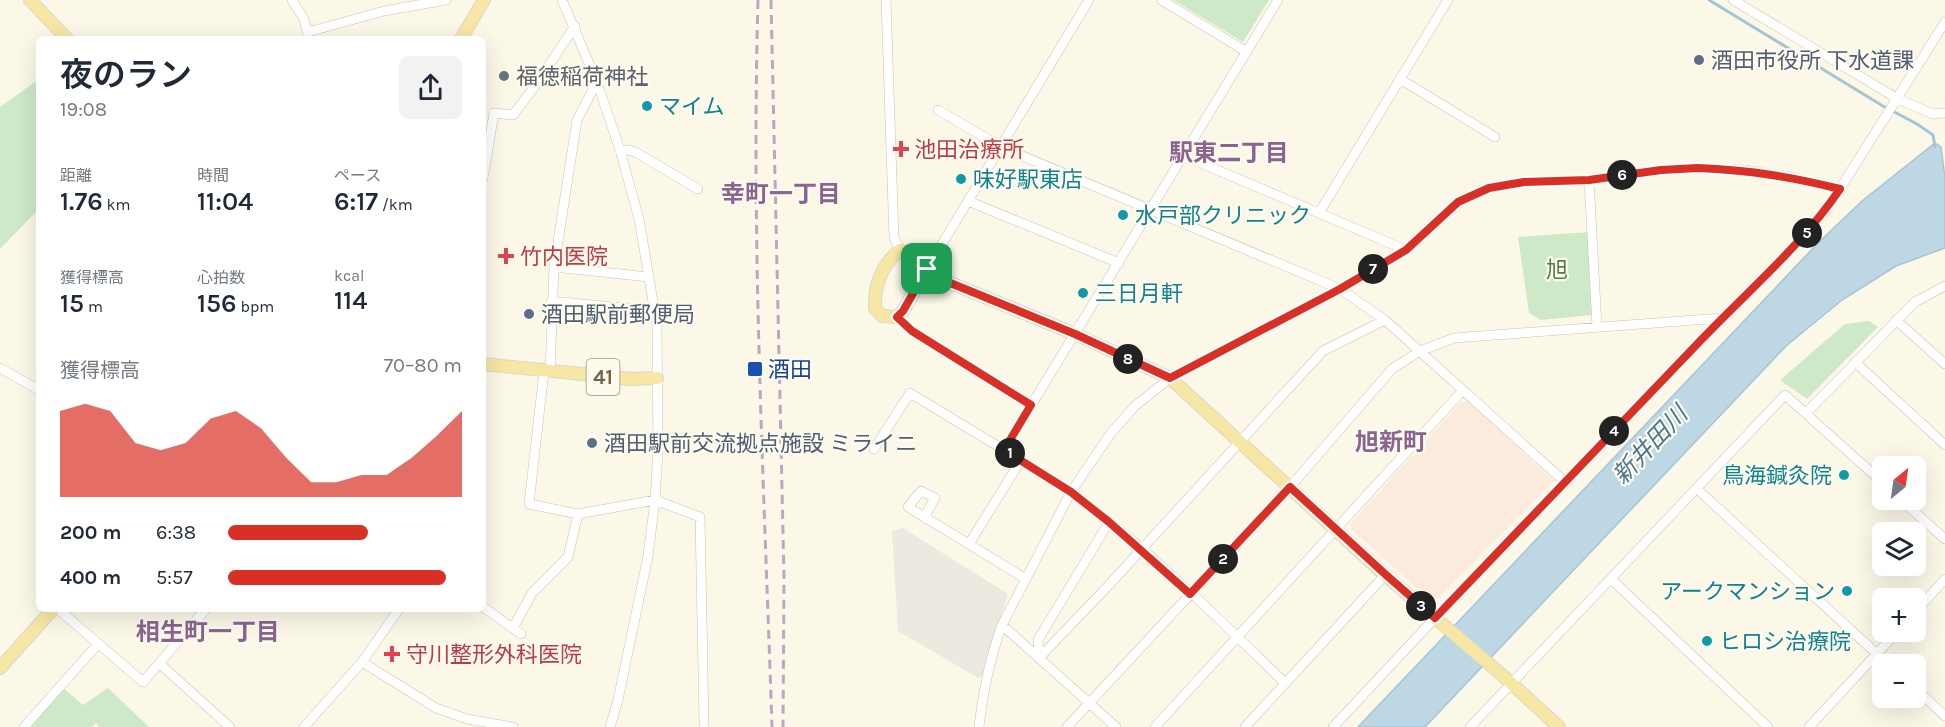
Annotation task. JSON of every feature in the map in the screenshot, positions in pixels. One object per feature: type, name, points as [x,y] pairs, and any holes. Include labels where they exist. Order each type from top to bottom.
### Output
[{"type":"main road","points":[[30,0],[64,36]]},
{"type":"main road","points":[[463,36],[484,0]]},
{"type":"main road","points":[[927,269],[903,311],[897,317],[882,316],[875,308],[874,292],[892,256],[900,250],[943,280],[1075,334],[1170,378],[1385,574],[1559,727]]},
{"type":"main road","name":"41","points":[[486,364],[631,379],[657,378]]},
{"type":"main road","points":[[0,668],[50,612]]},
{"type":"street","points":[[292,0],[304,18],[309,36],[384,11],[446,0]]},
{"type":"street","points":[[562,0],[597,81],[620,150],[637,212],[657,325],[658,452],[655,500],[648,556],[618,700],[610,727]]},
{"type":"street","points":[[886,0],[894,237],[900,250]]},
{"type":"street","points":[[927,269],[1089,0]]},
{"type":"street","points":[[1161,0],[1247,52]]},
{"type":"street","points":[[1004,450],[1278,0]]},
{"type":"street","points":[[1319,213],[1448,0]]},
{"type":"street","points":[[1732,0],[1898,99],[1933,114],[1945,113]]},
{"type":"street","points":[[1333,727],[1439,622],[1565,482],[1826,211],[1945,22]]},
{"type":"street","points":[[486,160],[494,113],[513,115],[575,26]]},
{"type":"street","points":[[1400,80],[1496,137]]},
{"type":"street","points":[[597,81],[577,120],[554,267],[547,372],[529,504],[578,514],[655,500],[700,517],[704,724]]},
{"type":"street","points":[[938,110],[1001,147],[1340,289],[1385,320],[1565,482]]},
{"type":"street","points":[[620,150],[637,153],[698,189]]},
{"type":"street","points":[[1184,156],[1406,250]]},
{"type":"street","points":[[979,727],[984,691],[995,643],[1002,625],[1071,492],[1111,433],[1136,406],[1170,378],[1340,289],[1406,250],[1458,202],[1489,188],[1524,182],[1589,180],[1661,170],[1698,168],[1745,170],[1791,177],[1840,189]]},
{"type":"street","points":[[1589,180],[1597,327]]},
{"type":"street","points":[[968,201],[1119,263]]},
{"type":"street","points":[[554,267],[649,277]]},
{"type":"street","points":[[1806,413],[1915,302],[1945,286]]},
{"type":"street","points":[[551,301],[655,311]]},
{"type":"street","points":[[897,317],[912,331],[1031,405]]},
{"type":"street","points":[[1067,727],[1290,487],[1392,369],[1420,351],[1454,338],[1722,318]]},
{"type":"street","points":[[1039,658],[1323,351],[1385,320]]},
{"type":"street","points":[[1896,320],[1945,364]]},
{"type":"street","points":[[1855,362],[1945,445]]},
{"type":"street","points":[[0,368],[36,388]]},
{"type":"street","points":[[1155,727],[1463,390]]},
{"type":"street","points":[[874,449],[910,393],[1071,492],[1140,549],[1285,683]]},
{"type":"street","points":[[1470,727],[1785,395],[1872,473]]},
{"type":"street","points":[[969,544],[1021,460]]},
{"type":"street","points":[[1697,489],[1876,654],[1887,642]]},
{"type":"street","points":[[1912,510],[1945,539]]},
{"type":"street","points":[[486,609],[517,631],[532,593],[568,557],[578,514]]},
{"type":"street","points":[[927,519],[1026,579]]},
{"type":"street","points":[[1039,658],[1038,640],[1109,522]]},
{"type":"street","points":[[1245,727],[1385,574]]},
{"type":"street","points":[[1611,579],[1768,727]]},
{"type":"street","points":[[1926,600],[1945,579]]},
{"type":"street","points":[[61,612],[143,682],[203,612]]},
{"type":"street","points":[[304,727],[362,662],[397,612]]},
{"type":"street","points":[[1002,625],[1116,727]]},
{"type":"street","points":[[24,727],[98,644]]},
{"type":"street","points":[[1809,727],[1872,658]]},
{"type":"street","points":[[362,662],[436,708],[467,719],[513,727]]},
{"type":"street","points":[[160,664],[230,727]]},
{"type":"street","points":[[1926,698],[1945,716]]},
{"type":"shaded area","points":[[1468,401],[1554,481],[1437,599],[1428,598],[1351,529],[1351,523],[1461,402]]},
{"type":"shaded area","points":[[903,528],[1008,594],[983,675],[978,678],[898,631],[892,531]]},
{"type":"green space","points":[[1173,0],[1269,0],[1243,42]]},
{"type":"green space","points":[[36,81],[36,212],[0,249],[0,107]]},
{"type":"green space","name":"旭","points":[[1590,232],[1593,315],[1541,320],[1529,313],[1518,237]]},
{"type":"green space","points":[[1869,321],[1878,327],[1807,399],[1780,380],[1845,324]]},
{"type":"green space","points":[[63,688],[83,705],[108,688],[149,727],[99,727],[96,723],[92,727],[31,727]]},
{"type":"water","name":"新井田川","points":[[1935,143],[1941,147],[1945,178],[1945,248],[1896,266],[1842,300],[1786,346],[1425,727],[1358,727],[1818,243],[1862,201]]},
{"type":"waterway","points":[[1709,0],[1883,106],[1917,124],[1933,135],[1935,147]]},
{"type":"railway","points":[[758,0],[757,273],[772,727]]},
{"type":"railway","points":[[771,0],[784,577],[783,727]]},
{"type":"place","name":"酒田市役所 下水道課","points":[[1699,60]]},
{"type":"place","name":"福徳稲荷神社","points":[[504,76]]},
{"type":"place","name":"マイム","points":[[647,106]]},
{"type":"place","name":"池田治療所","points":[[901,149]]},
{"type":"place","name":"味好駅東店","points":[[961,179]]},
{"type":"place","name":"水戸部クリニック","points":[[1123,215]]},
{"type":"place","name":"竹内医院","points":[[506,256]]},
{"type":"place","name":"三日月軒","points":[[1083,293]]},
{"type":"place","name":"酒田駅前郵便局","points":[[529,314]]},
{"type":"place","name":"酒田","points":[[755,369]]},
{"type":"place","name":"酒田駅前交流拠点施設 ミライニ","points":[[592,443]]},
{"type":"place","name":"鳥海鍼灸院","points":[[1844,475]]},
{"type":"place","name":"アークマンション","points":[[1847,591]]},
{"type":"place","name":"ヒロシ治療院","points":[[1707,641]]},
{"type":"place","name":"守川整形外科医院","points":[[392,654]]},
{"type":"district","name":"駅東二丁目","points":[[1229,153]]},
{"type":"district","name":"幸町一丁目","points":[[781,194]]},
{"type":"district","name":"旭新町","points":[[1391,442]]},
{"type":"district","name":"相生町一丁目","points":[[208,632]]},
{"type":"route","points":[[1698,168],[1745,170],[1791,177],[1840,189],[1826,211],[1801,239],[1722,318],[1435,618],[1290,487],[1190,594],[1109,522],[1071,492],[1004,450],[1031,405],[912,331],[897,317],[903,311],[927,269],[943,280],[1075,334],[1170,378],[1340,289],[1406,250],[1458,202],[1489,188],[1524,182],[1589,180],[1661,170],[1698,168]]}]
